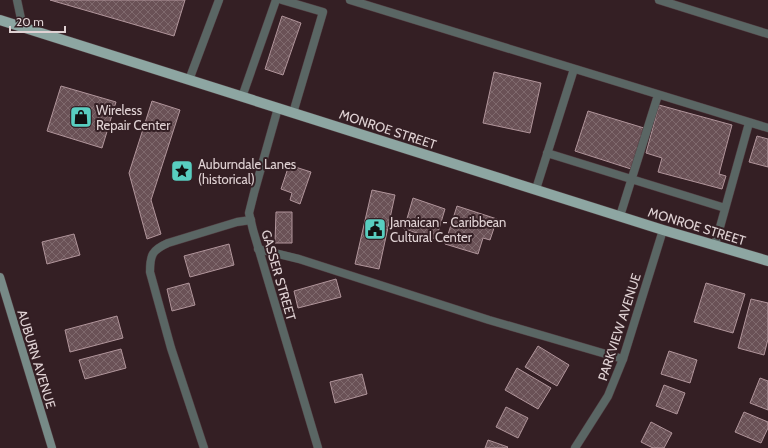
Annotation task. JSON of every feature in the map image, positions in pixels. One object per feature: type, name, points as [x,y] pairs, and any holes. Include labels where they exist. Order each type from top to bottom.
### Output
[{"type":"main road","name":"MONROE STREET","points":[[0,20],[663,230],[768,261]]},
{"type":"street","points":[[16,0],[23,28]]},
{"type":"street","points":[[189,80],[218,0]]},
{"type":"street","points":[[242,97],[276,0]]},
{"type":"street","points":[[282,0],[323,12],[293,113]]},
{"type":"street","points":[[350,0],[768,128]]},
{"type":"street","points":[[659,0],[768,34]]},
{"type":"street","points":[[536,189],[574,69]]},
{"type":"street","points":[[620,216],[658,95]]},
{"type":"street","name":"GASSER STREET","points":[[278,108],[249,213],[258,249],[318,448]]},
{"type":"street","points":[[715,245],[749,123]]},
{"type":"street","points":[[547,152],[725,208]]},
{"type":"street","points":[[204,448],[171,348],[150,272],[150,261],[153,252],[164,245],[237,222],[251,220]]},
{"type":"street","name":"PARKVIEW AVENUE","points":[[575,448],[608,396],[623,358],[663,230]]},
{"type":"street","points":[[258,249],[298,259],[489,320],[623,358]]},
{"type":"street","name":"AUBURN AVENUE","points":[[0,276],[52,448]]},
{"type":"building","points":[[50,0],[185,0],[174,36]]},
{"type":"building","points":[[282,16],[301,23],[283,75],[265,69]]},
{"type":"building","points":[[494,72],[541,83],[530,133],[483,123]]},
{"type":"building","name":"Wireless Repair Center","points":[[61,86],[116,102],[102,148],[47,131]]},
{"type":"building","points":[[152,101],[180,110],[151,200],[161,234],[147,239],[129,173]]},
{"type":"building","points":[[659,105],[732,125],[719,174],[726,176],[722,189],[658,172],[662,158],[646,153]]},
{"type":"building","points":[[588,111],[644,128],[631,169],[575,151]]},
{"type":"building","points":[[757,136],[768,139],[768,167],[749,162]]},
{"type":"building","points":[[289,165],[311,172],[300,204],[290,200],[292,193],[281,189]]},
{"type":"building","name":"Jamaican - Caribbean Cultural Center","points":[[372,190],[395,195],[379,269],[355,264]]},
{"type":"building","points":[[413,198],[445,209],[436,239],[404,229]]},
{"type":"building","points":[[457,206],[497,219],[490,240],[483,238],[478,254],[445,244]]},
{"type":"building","points":[[276,212],[292,212],[292,243],[275,243]]},
{"type":"building","points":[[74,234],[80,255],[47,264],[42,242]]},
{"type":"building","points":[[229,244],[234,265],[190,277],[184,256]]},
{"type":"building","points":[[336,279],[341,297],[298,308],[294,291]]},
{"type":"building","points":[[189,283],[195,305],[172,311],[167,289]]},
{"type":"building","points":[[706,283],[745,294],[733,333],[694,322]]},
{"type":"building","points":[[751,299],[768,303],[768,339],[764,355],[738,348]]},
{"type":"building","points":[[117,316],[123,338],[70,352],[65,330]]},
{"type":"building","points":[[538,346],[569,365],[557,386],[525,367]]},
{"type":"building","points":[[121,349],[126,368],[85,379],[79,360]]},
{"type":"building","points":[[669,351],[697,360],[690,383],[661,374]]},
{"type":"building","points":[[517,368],[551,388],[538,409],[505,390]]},
{"type":"building","points":[[362,374],[367,394],[335,403],[330,382]]},
{"type":"building","points":[[760,378],[768,381],[768,410],[750,403]]},
{"type":"building","points":[[664,385],[685,393],[677,414],[656,406]]},
{"type":"building","points":[[506,407],[528,418],[518,438],[496,427]]},
{"type":"building","points":[[744,412],[768,422],[768,428],[761,443],[735,432]]},
{"type":"building","points":[[651,422],[672,433],[664,448],[653,448],[641,442]]},
{"type":"building","points":[[488,440],[508,447],[485,448]]},
{"type":"place","name":"Wireless Repair Center","points":[[81,117]]},
{"type":"place","name":"Auburndale Lanes (historical)","points":[[182,171]]},
{"type":"place","name":"Jamaican - Caribbean Cultural Center","points":[[375,229]]}]
